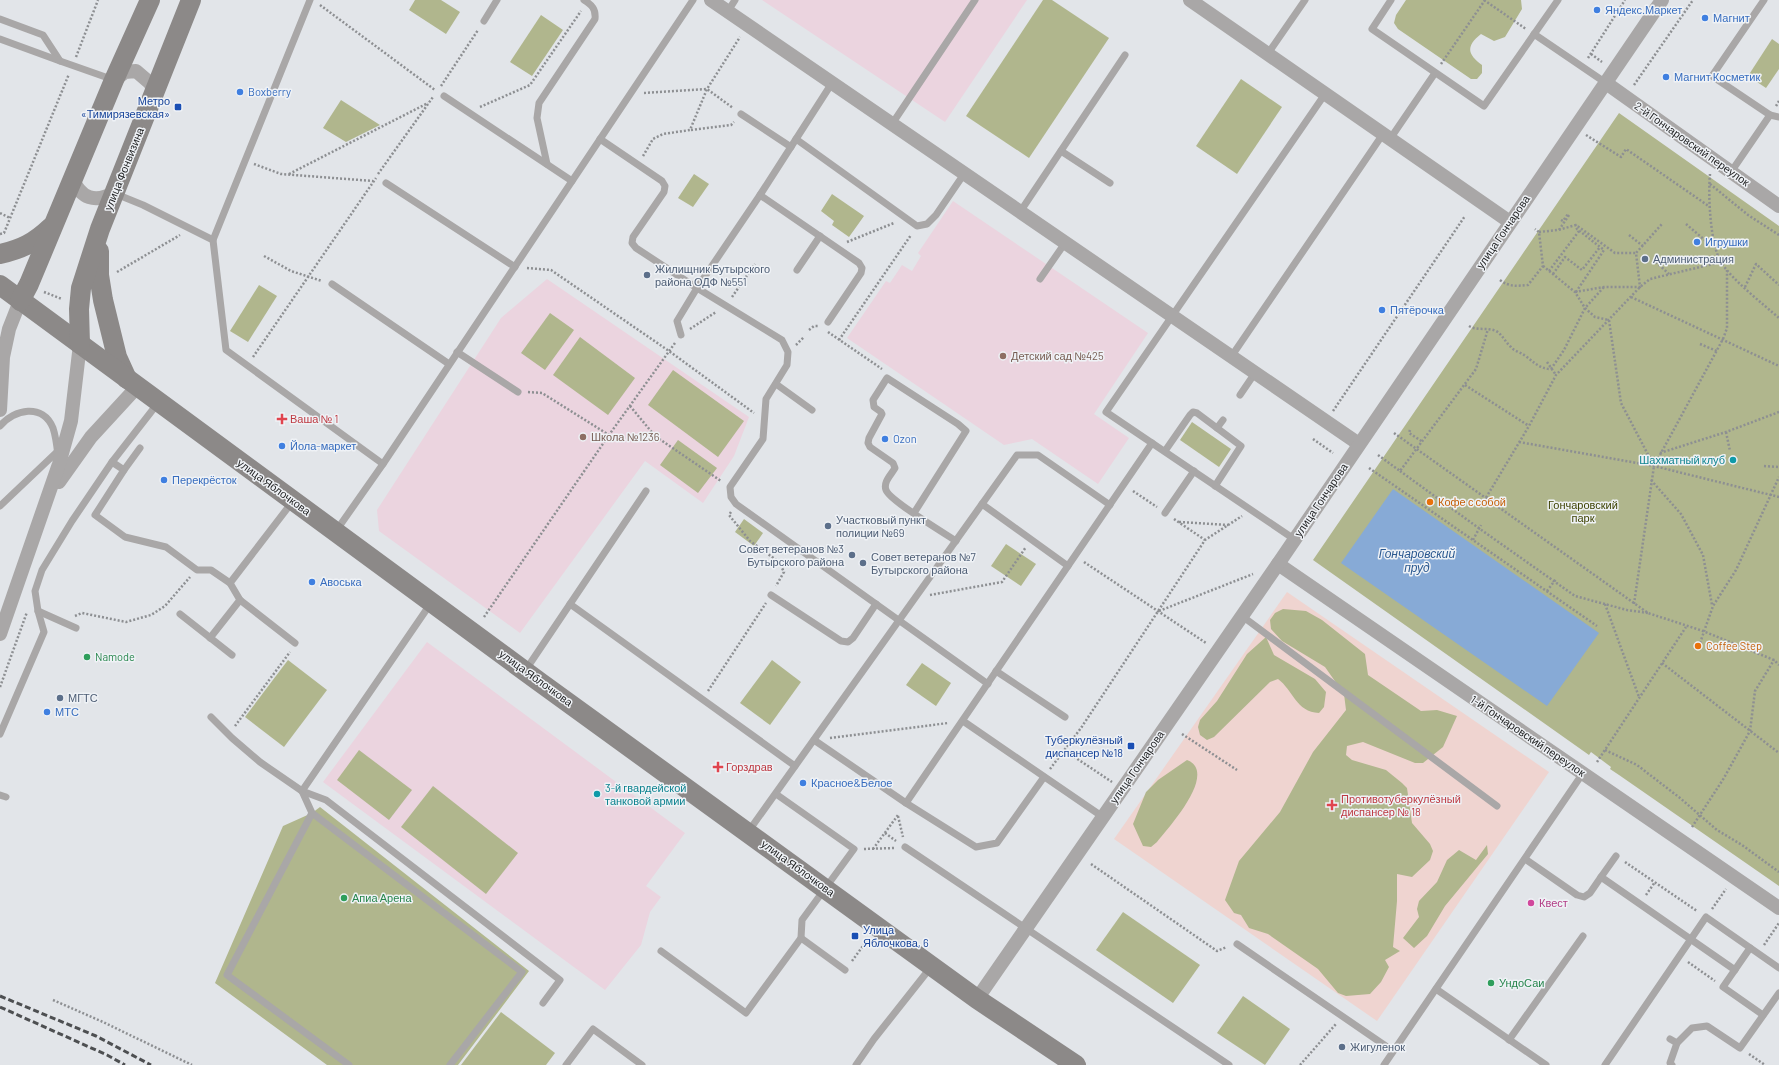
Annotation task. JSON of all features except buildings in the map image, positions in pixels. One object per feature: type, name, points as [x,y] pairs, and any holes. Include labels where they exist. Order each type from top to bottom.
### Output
[{"type":"street","points":[[0,410],[2,357],[9,329],[114,80],[150,0]]},
{"type":"street","name":"улица Фонвизина","points":[[80,344],[79,309],[82,288],[100,229],[191,0]]},
{"type":"street","points":[[711,0],[731,6],[748,25],[1171,317],[1359,444]]},
{"type":"street","points":[[1190,0],[1267,55],[1387,136],[1510,222]]},
{"type":"street","name":"улица Гончарова","points":[[977,999],[1278,564],[1662,0]]},
{"type":"street","points":[[114,80],[125,72],[136,72],[150,83],[155,92]]},
{"type":"street","name":"2-й Гончаровский переулок","points":[[1606,83],[1779,206]]},
{"type":"street","points":[[72,178],[76,188],[84,195],[94,199],[105,198],[114,193]]},
{"type":"street","points":[[0,254],[18,250],[37,241],[52,226]]},
{"type":"street","points":[[45,505],[67,468],[133,384],[117,357],[104,300],[99,276],[100,229]]},
{"type":"street","name":"улица Яблочкова","points":[[0,285],[158,403],[977,999],[1076,1065]]},
{"type":"street","points":[[0,634],[45,505],[58,458],[66,440],[71,421],[80,344]]},
{"type":"street","name":"1-й Гончаровский переулок","points":[[1278,564],[1779,908]]},
{"type":"lane","points":[[310,0],[213,240],[226,350],[382,464]]},
{"type":"lane","points":[[484,21],[497,0]]},
{"type":"lane","points":[[335,532],[450,364],[693,0]]},
{"type":"lane","points":[[892,124],[975,0]]},
{"type":"lane","points":[[1267,55],[1305,0]]},
{"type":"lane","points":[[1391,0],[1372,29],[1484,106],[1558,0]]},
{"type":"lane","points":[[1764,0],[1712,76],[1770,115],[1779,117]]},
{"type":"lane","points":[[547,164],[537,118],[539,103],[595,19],[596,12],[592,6],[585,1]]},
{"type":"lane","points":[[0,19],[43,35],[60,60]]},
{"type":"lane","points":[[1534,34],[1606,83]]},
{"type":"lane","points":[[0,39],[114,80]]},
{"type":"lane","points":[[1020,212],[1126,55]]},
{"type":"lane","points":[[1231,357],[1387,136],[1435,73]]},
{"type":"lane","points":[[681,335],[677,321],[697,288],[760,195],[832,83]]},
{"type":"lane","points":[[1294,540],[1106,412],[1325,94]]},
{"type":"lane","points":[[444,96],[572,181]]},
{"type":"lane","points":[[741,114],[791,147]]},
{"type":"lane","points":[[1731,172],[1770,115]]},
{"type":"lane","points":[[600,139],[662,181],[665,186],[664,192],[633,237],[632,243],[636,248],[697,288],[782,340],[788,352],[787,365],[766,399],[763,439],[730,487],[731,497],[736,504],[988,684]]},
{"type":"lane","points":[[796,139],[917,226],[927,224],[936,216],[964,174]]},
{"type":"lane","points":[[1061,151],[1110,183]]},
{"type":"lane","points":[[386,183],[515,267]]},
{"type":"lane","points":[[114,193],[213,240]]},
{"type":"lane","points":[[760,195],[859,263],[862,268],[861,273],[828,322]]},
{"type":"lane","points":[[796,270],[820,236]]},
{"type":"lane","points":[[1040,279],[1064,243]]},
{"type":"lane","points":[[332,284],[450,364]]},
{"type":"lane","points":[[457,352],[518,392]]},
{"type":"lane","points":[[1240,395],[1255,374]]},
{"type":"lane","points":[[914,513],[966,431],[958,424],[887,378],[873,400],[874,407],[882,414],[869,438],[868,443],[870,448],[893,463],[895,468],[886,483],[886,490],[890,496],[914,513],[956,541]]},
{"type":"lane","points":[[776,384],[812,410]]},
{"type":"lane","points":[[0,734],[44,632],[38,611],[35,591],[42,570],[112,462],[158,403]]},
{"type":"lane","points":[[0,426],[12,415],[20,412],[35,412],[48,421],[53,428],[58,458],[0,506]]},
{"type":"lane","points":[[1165,451],[1193,412],[1217,428],[1241,446],[1215,486]]},
{"type":"lane","points":[[1217,428],[1223,420]]},
{"type":"lane","points":[[906,803],[1152,443]]},
{"type":"lane","points":[[140,448],[124,470],[95,516],[125,537],[166,547],[197,570],[211,570],[230,583],[240,600],[295,643]]},
{"type":"lane","points":[[748,832],[1017,455],[1038,455],[1110,505]]},
{"type":"lane","points":[[112,462],[124,470]]},
{"type":"lane","points":[[1165,513],[1194,471]]},
{"type":"lane","points":[[525,671],[646,491]]},
{"type":"lane","points":[[230,583],[293,501]]},
{"type":"lane","points":[[982,504],[1068,566]]},
{"type":"lane","points":[[771,595],[841,641],[848,642],[854,638],[876,604]]},
{"type":"lane","points":[[210,638],[240,600]]},
{"type":"lane","points":[[302,791],[432,602]]},
{"type":"lane","points":[[570,604],[795,766]]},
{"type":"lane","points":[[38,611],[73,626]]},
{"type":"lane","points":[[180,614],[232,655]]},
{"type":"lane","points":[[1242,616],[1497,806]]},
{"type":"lane","points":[[996,671],[1065,717]]},
{"type":"lane","points":[[211,717],[232,738],[260,762],[302,791],[326,800],[560,980],[543,1003]]},
{"type":"lane","points":[[962,721],[1103,817]]},
{"type":"lane","points":[[814,740],[906,803],[976,847],[997,843],[1044,777]]},
{"type":"lane","points":[[1384,1065],[1583,773]]},
{"type":"lane","points":[[302,791],[312,813],[522,972],[450,1065]]},
{"type":"lane","points":[[661,950],[746,1013],[801,938],[802,920],[854,850],[776,794]]},
{"type":"lane","points":[[312,813],[227,975],[349,1065]]},
{"type":"lane","points":[[905,847],[1229,1065]]},
{"type":"lane","points":[[1524,859],[1577,895],[1584,897],[1590,893],[1616,856]]},
{"type":"lane","points":[[1601,877],[1735,970]]},
{"type":"lane","points":[[1605,1065],[1639,1018],[1706,917],[1779,968]]},
{"type":"lane","points":[[1509,1040],[1583,936]]},
{"type":"lane","points":[[801,938],[845,970]]},
{"type":"lane","points":[[1237,944],[1393,1051]]},
{"type":"lane","points":[[1750,948],[1723,987],[1763,1015]]},
{"type":"lane","points":[[856,1065],[874,1038],[932,966]]},
{"type":"lane","points":[[1436,989],[1546,1065]]},
{"type":"lane","points":[[1672,1065],[1670,1063],[1677,1043],[1692,1028],[1707,1026],[1740,1048],[1779,993]]},
{"type":"lane","points":[[566,1065],[593,1029],[642,1065]]},
{"type":"lane","points":[[1670,1039],[1677,1043]]},
{"type":"path","points":[[0,234],[4,233],[98,0]]},
{"type":"path","points":[[1435,73],[1485,0],[1534,34]]},
{"type":"path","points":[[1582,67],[1625,0]]},
{"type":"path","points":[[1633,87],[1693,0]]},
{"type":"path","points":[[468,112],[530,85],[585,1]]},
{"type":"path","points":[[319,5],[437,92]]},
{"type":"path","points":[[247,366],[437,92],[484,21]]},
{"type":"path","points":[[690,130],[707,89],[748,25]]},
{"type":"path","points":[[1591,54],[1608,65]]},
{"type":"path","points":[[630,94],[707,89],[741,114],[731,125],[663,134],[653,139],[638,165]]},
{"type":"path","points":[[289,174],[429,102]]},
{"type":"path","points":[[1575,128],[1621,157],[1626,149],[1710,207]]},
{"type":"path","points":[[246,161],[281,174],[386,183]]},
{"type":"path","points":[[1710,174],[1710,207],[1714,240],[1721,262],[1727,270],[1779,318]]},
{"type":"path","points":[[1710,184],[1742,210],[1779,235]]},
{"type":"path","points":[[0,213],[10,218]]},
{"type":"path","points":[[1559,229],[1569,215],[1568,214],[1563,221],[1561,220]]},
{"type":"path","points":[[1333,411],[1465,216]]},
{"type":"path","points":[[835,247],[906,219]]},
{"type":"path","points":[[1535,229],[1539,232],[1576,225],[1615,253],[1636,253],[1662,224]]},
{"type":"path","points":[[1686,224],[1707,242],[1714,240]]},
{"type":"path","points":[[1575,292],[1604,250],[1579,231],[1576,225]]},
{"type":"path","points":[[839,340],[917,226]]},
{"type":"path","points":[[116,272],[191,229]]},
{"type":"path","points":[[1549,271],[1579,231]]},
{"type":"path","points":[[1539,232],[1543,266],[1575,292],[1585,308],[1595,316],[1610,320]]},
{"type":"path","points":[[1629,234],[1643,246]]},
{"type":"path","points":[[1553,274],[1565,257],[1582,270],[1600,247]]},
{"type":"path","points":[[1636,253],[1640,287]]},
{"type":"path","points":[[264,256],[291,271],[332,284]]},
{"type":"path","points":[[1656,262],[1670,274]]},
{"type":"path","points":[[1485,499],[1529,426],[1556,374],[1610,320],[1640,287],[1650,279],[1721,262]]},
{"type":"path","points":[[484,617],[609,435],[681,335],[726,305],[755,264]]},
{"type":"path","points":[[1745,287],[1756,264],[1779,285]]},
{"type":"path","points":[[1500,280],[1506,285],[1528,286],[1543,266]]},
{"type":"path","points":[[515,267],[551,270],[669,351],[764,421]]},
{"type":"path","points":[[1634,604],[1654,466],[1723,339],[1727,328],[1727,270]]},
{"type":"path","points":[[1575,292],[1604,287],[1640,287]]},
{"type":"path","points":[[1551,369],[1564,350],[1585,308],[1604,287]]},
{"type":"path","points":[[43,291],[62,299]]},
{"type":"path","points":[[1631,297],[1779,366]]},
{"type":"path","points":[[1610,320],[1621,403],[1654,466]]},
{"type":"path","points":[[828,322],[826,327],[828,332],[884,371],[887,378]]},
{"type":"path","points":[[1468,326],[1496,331],[1510,347],[1526,356],[1536,364],[1546,369],[1551,369]]},
{"type":"path","points":[[1400,471],[1476,369],[1488,329]]},
{"type":"path","points":[[1700,344],[1717,351]]},
{"type":"path","points":[[1547,362],[1556,374]]},
{"type":"path","points":[[1465,385],[1529,426]]},
{"type":"path","points":[[518,392],[542,393],[609,435]]},
{"type":"path","points":[[630,406],[655,436],[730,487]]},
{"type":"path","points":[[1660,453],[1726,432],[1779,412]]},
{"type":"path","points":[[1410,430],[1409,433],[1419,437],[1423,442]]},
{"type":"path","points":[[1726,432],[1730,451]]},
{"type":"path","points":[[1394,433],[1485,499],[1572,558],[1648,613]]},
{"type":"path","points":[[1313,439],[1333,453]]},
{"type":"path","points":[[1519,442],[1654,466],[1779,497]]},
{"type":"path","points":[[1378,455],[1480,529],[1555,580],[1575,596],[1627,610],[1648,613],[1703,631],[1774,660],[1779,665]]},
{"type":"path","points":[[1764,466],[1779,467]]},
{"type":"path","points":[[1369,468],[1597,626]]},
{"type":"path","points":[[1700,643],[1712,606],[1736,570],[1779,477]]},
{"type":"path","points":[[1651,480],[1681,514],[1703,555],[1712,606]]},
{"type":"path","points":[[703,699],[771,595],[784,572],[779,562],[750,541],[729,515],[736,504]]},
{"type":"path","points":[[1044,777],[1064,750],[1205,540],[1251,510]]},
{"type":"path","points":[[1177,522],[1228,525]]},
{"type":"path","points":[[1473,540],[1480,529],[1480,525]]},
{"type":"path","points":[[916,598],[1002,582],[1031,539]]},
{"type":"path","points":[[1075,556],[1210,645]]},
{"type":"path","points":[[1569,561],[1572,558]]},
{"type":"path","points":[[73,626],[75,616],[82,613],[126,622],[151,615],[165,606],[197,570]]},
{"type":"path","points":[[1158,611],[1255,573]]},
{"type":"path","points":[[1547,591],[1555,580]]},
{"type":"path","points":[[0,687],[35,591]]},
{"type":"path","points":[[1605,604],[1640,698]]},
{"type":"path","points":[[1597,762],[1686,626]]},
{"type":"path","points":[[243,715],[286,659],[295,643]]},
{"type":"path","points":[[1692,827],[1724,778],[1750,731],[1755,691],[1774,660]]},
{"type":"path","points":[[1662,663],[1779,753]]},
{"type":"path","points":[[814,740],[962,721]]},
{"type":"path","points":[[1182,734],[1237,770]]},
{"type":"path","points":[[1064,750],[1122,788]]},
{"type":"path","points":[[1605,750],[1637,765],[1680,798],[1717,830],[1742,845],[1779,872]]},
{"type":"path","points":[[873,849],[906,803]]},
{"type":"path","points":[[854,850],[905,847],[898,816]]},
{"type":"path","points":[[1616,856],[1706,917],[1734,877]]},
{"type":"path","points":[[1092,864],[1217,951],[1237,944]]},
{"type":"path","points":[[1640,904],[1655,882]]},
{"type":"path","points":[[1758,953],[1779,923]]},
{"type":"path","points":[[845,970],[878,926]]},
{"type":"path","points":[[1679,956],[1723,987]]},
{"type":"path","points":[[53,1000],[103,1022],[192,1065]]},
{"type":"path","points":[[1300,1065],[1343,1017]]},
{"type":"path","points":[[1740,1048],[1765,1065]]},
{"type":"shaded area","points":[[762,0],[1027,0],[945,122]]},
{"type":"shaded area","name":"Детский сад №425","points":[[953,201],[1148,333],[1094,414],[1129,438],[1098,484],[1032,439],[1004,445],[847,338],[886,281],[890,283],[902,265],[912,271],[921,256],[918,253]]},
{"type":"shaded area","name":"Школа №1236","points":[[547,279],[749,417],[734,456],[703,503],[645,461],[520,633],[379,531],[377,510],[501,318]]},
{"type":"shaded area","name":"Противотуберкулёзный диспансер № 18","points":[[1287,592],[1549,772],[1377,1021],[1114,839]]},
{"type":"shaded area","points":[[427,642],[685,833],[646,886],[661,897],[650,912],[641,945],[605,990],[323,782]]},
{"type":"green space","points":[[415,0],[441,0],[460,12],[446,34],[409,10]]},
{"type":"green space","points":[[1043,0],[1052,0],[1109,38],[1029,158],[966,116]]},
{"type":"green space","points":[[1406,0],[1521,0],[1522,9],[1505,37],[1494,41],[1481,34],[1473,42],[1470,50],[1471,54],[1482,65],[1482,73],[1477,79],[1471,79],[1398,29],[1394,23],[1396,15]]},
{"type":"green space","points":[[541,15],[563,30],[532,76],[510,62]]},
{"type":"green space","points":[[1772,39],[1779,44],[1779,69],[1766,88],[1748,76]]},
{"type":"green space","points":[[1241,79],[1282,107],[1237,174],[1196,146]]},
{"type":"green space","points":[[341,100],[380,125],[346,142],[323,128]]},
{"type":"green space","name":"Гончаровский парк","points":[[1619,113],[1779,226],[1779,886],[1610,769],[1611,767],[1591,752],[1589,755],[1313,560]]},
{"type":"green space","points":[[694,174],[709,184],[693,207],[678,198]]},
{"type":"green space","points":[[832,194],[864,216],[849,237],[832,225],[834,221],[821,211]]},
{"type":"green space","points":[[259,285],[277,296],[248,342],[230,331]]},
{"type":"green space","points":[[550,313],[574,330],[545,370],[521,353]]},
{"type":"green space","points":[[580,337],[635,378],[608,415],[553,375]]},
{"type":"green space","points":[[673,370],[744,421],[718,457],[648,405]]},
{"type":"green space","points":[[1192,422],[1231,449],[1219,467],[1180,440]]},
{"type":"green space","points":[[678,440],[717,468],[698,493],[660,465]]},
{"type":"green space","points":[[744,519],[763,533],[754,546],[735,532]]},
{"type":"green space","points":[[1006,544],[1036,564],[1021,586],[991,566]]},
{"type":"green space","points":[[1283,609],[1306,611],[1322,620],[1365,654],[1368,675],[1421,711],[1437,710],[1457,716],[1443,747],[1423,763],[1415,763],[1363,742],[1347,746],[1346,755],[1352,760],[1386,770],[1407,788],[1412,823],[1430,844],[1433,851],[1430,860],[1412,877],[1397,874],[1397,901],[1393,947],[1400,951],[1385,960],[1389,967],[1381,982],[1370,994],[1346,996],[1338,993],[1318,969],[1268,934],[1249,928],[1241,915],[1234,913],[1225,900],[1239,861],[1280,812],[1313,752],[1346,710],[1344,694],[1325,667],[1282,641],[1271,629],[1270,620],[1275,613]]},
{"type":"green space","points":[[1266,637],[1274,655],[1315,679],[1326,692],[1324,707],[1319,713],[1311,712],[1305,709],[1278,679],[1270,682],[1214,737],[1207,740],[1200,735],[1198,727],[1200,720],[1217,701],[1247,654]]},
{"type":"green space","points":[[288,660],[327,690],[284,747],[245,717]]},
{"type":"green space","points":[[772,660],[801,682],[770,725],[740,703]]},
{"type":"green space","points":[[922,663],[951,683],[936,706],[906,685]]},
{"type":"green space","points":[[359,750],[412,790],[389,820],[337,780]]},
{"type":"green space","points":[[1187,760],[1195,766],[1197,774],[1196,784],[1185,806],[1157,842],[1151,847],[1143,846],[1133,824],[1146,792],[1158,780]]},
{"type":"green space","points":[[433,786],[518,853],[486,894],[401,827]]},
{"type":"green space","name":"Апиа Арена","points":[[320,807],[529,971],[458,1065],[327,1065],[215,983],[283,826],[312,813]]},
{"type":"green space","points":[[1487,845],[1488,854],[1445,906],[1427,936],[1414,948],[1403,938],[1419,917],[1417,909],[1419,901],[1437,882],[1447,860],[1459,850],[1476,860]]},
{"type":"green space","points":[[1123,912],[1200,965],[1173,1003],[1096,950]]},
{"type":"green space","points":[[1243,996],[1290,1029],[1265,1065],[1217,1033]]},
{"type":"green space","points":[[501,1012],[555,1053],[546,1065],[461,1065]]},
{"type":"water","name":"Гончаровский пруд","points":[[1393,489],[1599,633],[1547,706],[1341,563]]},
{"type":"railway","points":[[0,996],[96,1036],[151,1065]]},
{"type":"railway","points":[[0,1007],[107,1055],[125,1065]]},
{"type":"place","name":"Яндекс.Маркет","points":[[1597,10]]},
{"type":"place","name":"Магнит","points":[[1705,18]]},
{"type":"place","name":"Магнит Косметик","points":[[1666,77]]},
{"type":"place","name":"Boxberry","points":[[240,92]]},
{"type":"place","name":"Метро «Тимирязевская»","points":[[178,107]]},
{"type":"place","name":"Игрушки","points":[[1697,242]]},
{"type":"place","name":"Администрация","points":[[1645,259]]},
{"type":"place","name":"Жилищник Бутырского района ОДФ №551","points":[[647,275]]},
{"type":"place","name":"Пятёрочка","points":[[1382,310]]},
{"type":"place","name":"Детский сад №425","points":[[1003,356]]},
{"type":"place","name":"Ваша № 1","points":[[282,419]]},
{"type":"place","name":"Школа №1236","points":[[583,437]]},
{"type":"place","name":"Ozon","points":[[885,439]]},
{"type":"place","name":"Йола-маркет","points":[[282,446]]},
{"type":"place","name":"Шахматный клуб","points":[[1733,460]]},
{"type":"place","name":"Перекрёсток","points":[[164,480]]},
{"type":"place","name":"Кофе с собой","points":[[1430,502]]},
{"type":"place","name":"Участковый пункт полиции №69","points":[[828,526]]},
{"type":"place","name":"Совет ветеранов №3 Бутырского района","points":[[852,555]]},
{"type":"place","name":"Совет ветеранов №7 Бутырского района","points":[[863,563]]},
{"type":"place","name":"Авоська","points":[[312,582]]},
{"type":"place","name":"Coffee Step","points":[[1698,646]]},
{"type":"place","name":"Namode","points":[[87,657]]},
{"type":"place","name":"МГТС","points":[[60,698]]},
{"type":"place","name":"МТС","points":[[47,712]]},
{"type":"place","name":"Туберкулёзный диспансер №18","points":[[1131,746]]},
{"type":"place","name":"Горздрав","points":[[718,767]]},
{"type":"place","name":"Красное&Белое","points":[[803,783]]},
{"type":"place","name":"3-й гвардейской танковой армии","points":[[597,794]]},
{"type":"place","name":"Противотуберкулёзный диспансер № 18","points":[[1332,805]]},
{"type":"place","name":"Апиа Арена","points":[[344,898]]},
{"type":"place","name":"Квест","points":[[1531,903]]},
{"type":"place","name":"Улица Яблочкова, 6","points":[[855,936]]},
{"type":"place","name":"УндоСаи","points":[[1491,983]]},
{"type":"place","name":"Жигуленок","points":[[1342,1047]]}]
